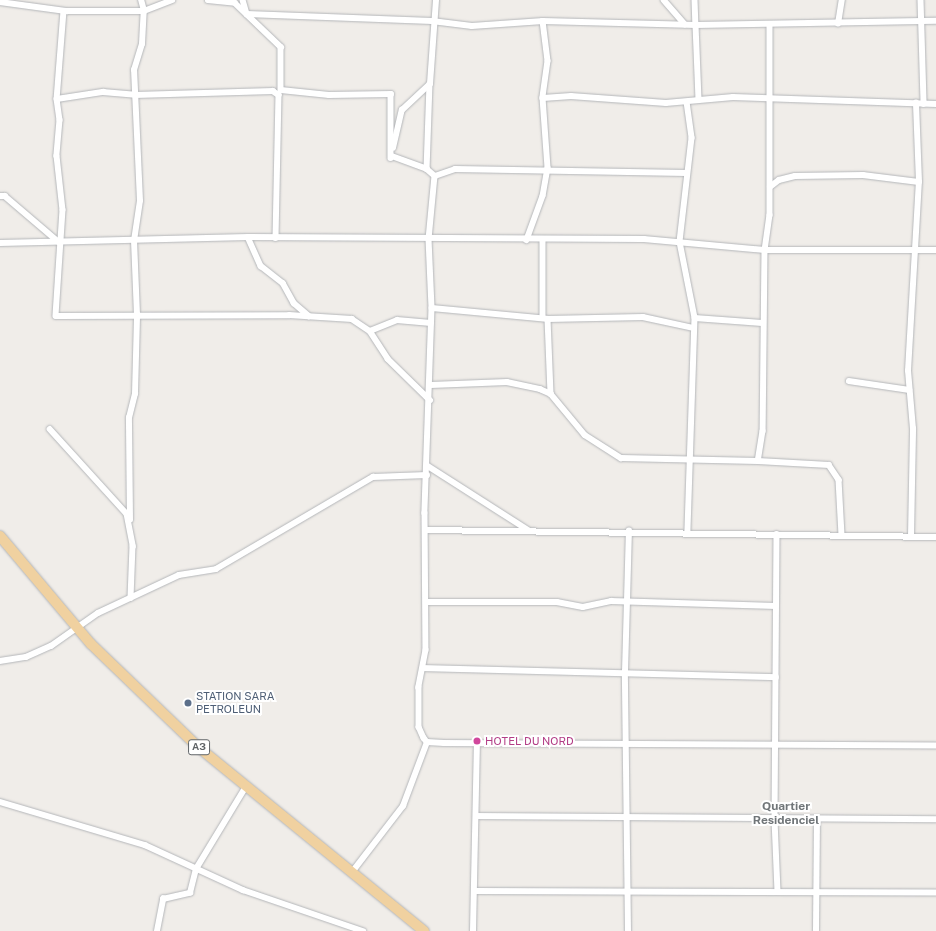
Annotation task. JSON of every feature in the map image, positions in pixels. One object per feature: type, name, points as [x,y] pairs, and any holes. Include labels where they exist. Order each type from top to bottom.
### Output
[{"type":"highway","name":"A3","points":[[0,536],[76,627],[107,661],[245,788],[353,871],[424,931]]},
{"type":"street","points":[[131,598],[133,546],[130,520],[129,418],[135,394],[137,315],[134,241],[140,201],[134,70],[142,44],[144,11],[141,0]]},
{"type":"street","points":[[0,2],[64,11],[144,11],[172,0]]},
{"type":"street","points":[[208,0],[235,3],[281,47],[281,90],[329,95],[391,94],[391,158]]},
{"type":"street","points":[[243,0],[247,14]]},
{"type":"street","points":[[427,169],[432,21],[436,0]]},
{"type":"street","points":[[664,0],[685,24]]},
{"type":"street","points":[[695,0],[699,99]]},
{"type":"street","points":[[838,24],[842,0]]},
{"type":"street","points":[[921,0],[924,104]]},
{"type":"street","points":[[64,11],[57,99],[60,120],[57,156],[63,210],[56,316],[309,316],[352,319],[370,331],[388,359],[430,400]]},
{"type":"street","points":[[247,14],[432,21],[472,26],[543,21],[696,25],[838,24],[936,21]]},
{"type":"street","points":[[527,240],[543,196],[548,168],[543,98],[548,62],[543,21]]},
{"type":"street","points":[[758,461],[762,431],[762,323],[766,296],[765,250],[770,187],[770,25]]},
{"type":"street","points":[[391,158],[402,110],[430,84]]},
{"type":"street","points":[[57,99],[103,92],[135,95],[273,91],[278,95],[276,238]]},
{"type":"street","points":[[543,98],[571,96],[687,102],[699,99],[769,99],[936,104]]},
{"type":"street","points":[[687,102],[692,138],[686,173],[680,242],[695,318],[688,534]]},
{"type":"street","points":[[911,536],[913,429],[909,390],[910,314],[917,250],[919,182],[916,103]]},
{"type":"street","points":[[391,158],[427,169],[435,176]]},
{"type":"street","points":[[435,176],[455,169],[548,168],[686,173]]},
{"type":"street","points":[[770,187],[779,180],[795,176],[863,175],[919,182]]},
{"type":"street","points":[[353,871],[403,806],[427,742],[419,727],[419,687],[424,668],[426,602],[425,530],[432,322],[429,239],[435,176]]},
{"type":"street","points":[[0,196],[5,196],[60,243]]},
{"type":"street","points":[[248,237],[261,266],[283,283],[294,303],[309,316]]},
{"type":"street","points":[[0,243],[60,243],[248,237],[680,242],[765,250],[936,250]]},
{"type":"street","points":[[543,241],[545,318],[551,394]]},
{"type":"street","points":[[432,308],[545,318],[644,318],[694,328]]},
{"type":"street","points":[[695,318],[762,323]]},
{"type":"street","points":[[370,331],[397,320],[432,322]]},
{"type":"street","points":[[849,381],[909,390]]},
{"type":"street","points":[[431,385],[515,383],[551,394],[585,435],[621,458],[691,462],[758,461],[829,465],[839,480],[842,535]]},
{"type":"street","points":[[50,429],[124,509],[130,520]]},
{"type":"street","points":[[428,466],[442,478],[500,509],[528,530]]},
{"type":"street","points":[[0,661],[26,657],[51,646],[76,627],[179,575],[216,569],[373,477],[427,475]]},
{"type":"street","points":[[425,530],[629,531],[688,534],[936,537]]},
{"type":"street","points":[[628,931],[626,892],[629,744],[625,672],[629,531]]},
{"type":"street","points":[[777,534],[775,820],[778,892]]},
{"type":"street","points":[[426,602],[557,602],[583,607],[627,601],[776,606]]},
{"type":"street","points":[[424,668],[776,677]]},
{"type":"street","points":[[427,742],[936,746]]},
{"type":"street","points":[[473,931],[477,816],[477,743]]},
{"type":"street","points":[[157,931],[163,899],[190,893],[196,869],[245,788]]},
{"type":"street","points":[[0,804],[120,837],[243,890],[363,931]]},
{"type":"street","points":[[477,816],[775,820],[936,819]]},
{"type":"street","points":[[816,931],[817,820]]},
{"type":"street","points":[[475,891],[936,893]]},
{"type":"place","name":"STATION SARA PETROLEUN","points":[[188,703]]},
{"type":"place","name":"HOTEL DU NORD","points":[[477,741]]},
{"type":"district","name":"Quartier Residenciel","points":[[786,814]]}]
